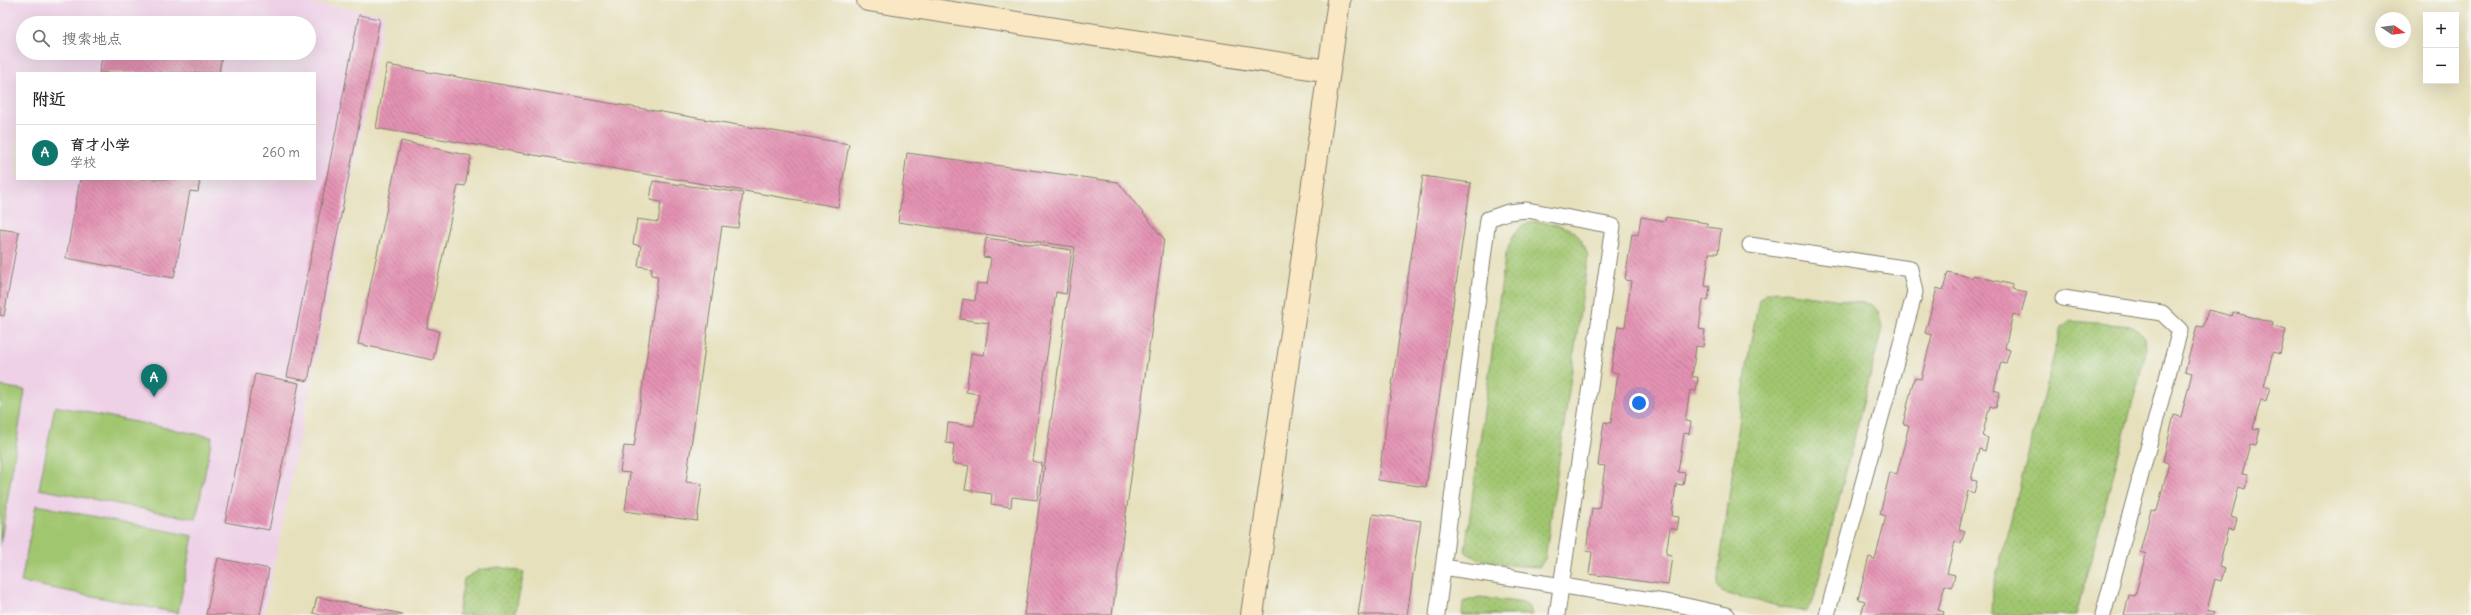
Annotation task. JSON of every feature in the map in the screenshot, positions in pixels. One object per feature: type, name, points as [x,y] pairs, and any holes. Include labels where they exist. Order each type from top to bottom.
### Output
[{"type":"street","points":[[868,0],[1329,71]]},
{"type":"street","points":[[1252,615],[1339,0]]},
{"type":"lane","points":[[1437,615],[1488,219],[1508,212],[1527,210],[1613,226],[1556,615]]},
{"type":"lane","points":[[1750,244],[1910,269],[1915,292],[1827,615]]},
{"type":"lane","points":[[2063,298],[2162,313],[2180,330],[2103,615]]},
{"type":"lane","points":[[1443,568],[1561,586],[1676,609],[1728,615]]},
{"type":"shaded area","points":[[0,0],[289,0],[385,14],[264,615],[0,615]]},
{"type":"green space","points":[[1538,221],[1570,229],[1579,238],[1588,256],[1545,559],[1539,567],[1489,562],[1479,559],[1465,551],[1505,257],[1513,237],[1519,229],[1530,223]]},
{"type":"green space","points":[[1776,291],[1870,304],[1878,311],[1882,328],[1813,602],[1805,612],[1723,593],[1717,585],[1749,351],[1759,300],[1765,294]]},
{"type":"green space","points":[[2071,321],[2133,326],[2145,338],[2146,352],[2076,615],[1991,615],[1992,592],[2061,328]]},
{"type":"green space","points":[[0,386],[25,390],[0,546]]},
{"type":"green space","points":[[55,406],[212,437],[196,519],[39,489]]},
{"type":"green space","points":[[36,505],[193,536],[178,613],[21,582]]},
{"type":"green space","points":[[499,567],[524,572],[515,615],[458,615],[464,579],[479,570]]},
{"type":"green space","points":[[1480,597],[1524,603],[1530,608],[1532,615],[1462,615],[1463,602]]},
{"type":"building","points":[[359,15],[380,19],[308,381],[287,377]]},
{"type":"building","points":[[102,60],[221,60],[219,72],[99,72]]},
{"type":"building","points":[[387,65],[849,144],[838,207],[376,128]]},
{"type":"building","points":[[401,141],[471,156],[465,186],[458,185],[427,328],[439,331],[433,360],[358,344]]},
{"type":"building","points":[[907,153],[1118,182],[1164,239],[1112,615],[1024,615],[1075,247],[898,222]]},
{"type":"building","points":[[1423,176],[1471,183],[1426,487],[1378,480]]},
{"type":"building","points":[[80,180],[200,180],[198,192],[190,191],[174,278],[66,258]]},
{"type":"building","points":[[653,181],[743,193],[738,228],[722,226],[686,482],[702,484],[697,521],[625,511],[630,473],[620,472],[624,446],[634,447],[658,276],[651,275],[652,268],[638,266],[641,246],[633,244],[637,219],[658,222],[661,202],[650,200]]},
{"type":"building","points":[[1641,217],[1665,221],[1666,217],[1707,223],[1707,227],[1721,229],[1718,253],[1709,253],[1705,286],[1710,287],[1708,301],[1703,300],[1699,329],[1705,330],[1703,347],[1696,346],[1692,377],[1698,377],[1696,391],[1690,390],[1685,421],[1691,422],[1689,434],[1684,433],[1678,472],[1685,473],[1683,485],[1676,484],[1672,516],[1679,517],[1677,530],[1670,528],[1666,554],[1672,555],[1668,585],[1589,574],[1592,552],[1586,551],[1592,508],[1599,509],[1605,466],[1598,465],[1604,422],[1611,423],[1618,373],[1611,372],[1618,326],[1625,327],[1631,281],[1625,280],[1632,234],[1638,235]]},
{"type":"building","points":[[0,229],[19,232],[4,316],[0,315]]},
{"type":"building","points":[[986,238],[1072,250],[1066,294],[1056,292],[1032,461],[1042,463],[1037,500],[1012,497],[1011,507],[991,504],[992,494],[965,490],[969,466],[952,463],[954,444],[946,443],[948,423],[974,426],[979,394],[966,392],[971,353],[984,355],[989,323],[960,319],[963,299],[975,301],[977,283],[987,284],[991,258],[983,257]]},
{"type":"building","points":[[1948,272],[1973,278],[1973,275],[2013,285],[2012,289],[2027,292],[2020,317],[2013,314],[2005,348],[2010,350],[2006,363],[2001,362],[1994,390],[2000,392],[1996,408],[1990,406],[1982,436],[1988,438],[1985,451],[1979,449],[1971,480],[1977,481],[1974,493],[1968,491],[1959,529],[1965,531],[1961,543],[1955,542],[1947,573],[1955,575],[1952,587],[1945,585],[1938,610],[1944,612],[1943,615],[1861,615],[1865,601],[1858,599],[1869,557],[1875,559],[1886,516],[1880,514],[1890,472],[1897,474],[1909,425],[1903,424],[1914,378],[1921,379],[1932,335],[1925,333],[1937,288],[1943,290]]},
{"type":"building","points":[[2208,310],[2232,316],[2233,312],[2273,323],[2272,326],[2286,330],[2280,354],[2273,352],[2264,386],[2270,387],[2266,401],[2261,399],[2253,428],[2260,429],[2256,446],[2250,444],[2242,474],[2248,475],[2245,489],[2239,487],[2231,517],[2237,519],[2234,530],[2228,529],[2219,567],[2225,569],[2221,581],[2215,579],[2207,610],[2215,612],[2214,615],[2124,615],[2129,595],[2135,596],[2146,554],[2140,552],[2151,510],[2157,511],[2169,463],[2163,461],[2174,415],[2181,417],[2192,373],[2185,371],[2197,326],[2203,327]]},
{"type":"building","points":[[255,374],[299,383],[269,530],[225,522]]},
{"type":"building","points":[[1373,514],[1421,521],[1407,615],[1358,615]]},
{"type":"building","points":[[218,558],[269,569],[260,615],[206,615]]},
{"type":"building","points":[[317,597],[403,615],[321,615],[313,613]]},
{"type":"place","name":"育才小学","points":[[154,397]]}]
